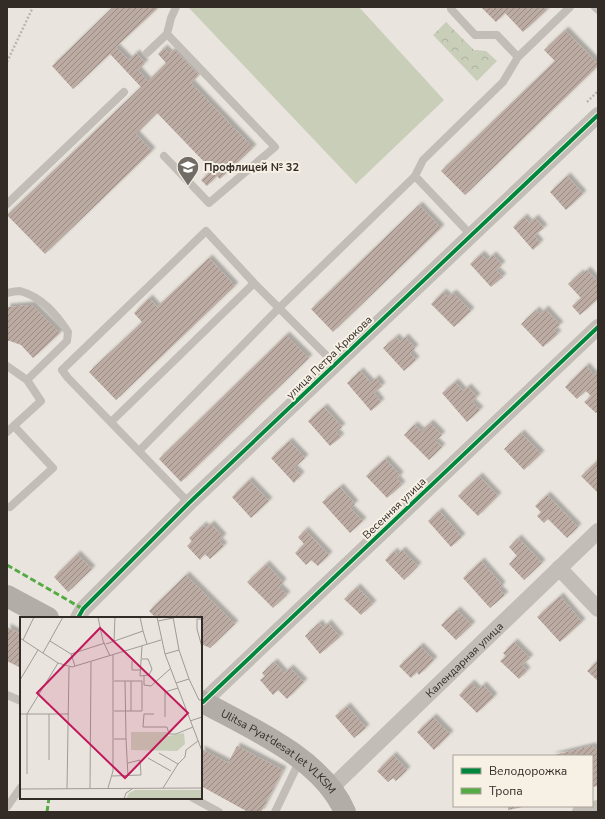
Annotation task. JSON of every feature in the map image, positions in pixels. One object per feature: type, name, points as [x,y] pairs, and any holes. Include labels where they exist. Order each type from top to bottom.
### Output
[{"type":"main road","points":[[7,596],[46,617]]},
{"type":"main road","name":"Ulitsa Pyat'desat let VLKSM","points":[[202,702],[277,743],[300,758],[315,770],[342,804],[345,812]]},
{"type":"street","name":"улица Петра Крюкова","points":[[79,617],[83,610],[189,503],[598,115]]},
{"type":"street","name":"Весенняя улица","points":[[202,702],[598,326]]},
{"type":"street","name":"Календарная улица","points":[[330,788],[598,531]]},
{"type":"street","points":[[559,568],[598,609]]},
{"type":"street","points":[[580,812],[598,808]]},
{"type":"lane","points":[[147,53],[167,34],[171,18],[176,7]]},
{"type":"lane","points":[[451,7],[451,9],[475,36],[497,35],[518,57]]},
{"type":"lane","points":[[139,451],[279,308],[415,176],[423,160],[503,82],[518,57],[570,7]]},
{"type":"lane","points":[[595,7],[598,10]]},
{"type":"lane","points":[[164,156],[209,203],[275,147],[167,34]]},
{"type":"lane","points":[[7,204],[124,92]]},
{"type":"lane","points":[[415,176],[471,235]]},
{"type":"lane","points":[[189,503],[62,370],[206,231],[254,283],[335,364]]},
{"type":"lane","points":[[111,422],[254,283]]},
{"type":"lane","points":[[7,293],[19,291],[42,301],[58,316],[68,332],[67,341],[27,380]]},
{"type":"lane","points":[[7,366],[27,380],[41,401],[7,432]]},
{"type":"lane","points":[[10,506],[53,468],[14,426]]},
{"type":"lane","points":[[7,695],[20,701]]},
{"type":"lane","points":[[275,812],[300,758]]},
{"type":"lane","points":[[7,807],[20,788]]},
{"type":"lane","points":[[195,799],[219,812]]},
{"type":"path","points":[[7,62],[33,7]]},
{"type":"green space","points":[[359,7],[444,100],[356,184],[189,8]]},
{"type":"green space","points":[[446,22],[474,50],[486,51],[497,61],[477,81],[433,35]]},
{"type":"building","points":[[113,7],[159,7],[116,47],[129,60],[136,53],[145,63],[138,70],[148,81],[166,63],[158,54],[164,48],[170,54],[174,49],[199,75],[191,83],[253,148],[220,179],[217,176],[207,186],[201,180],[212,170],[157,113],[136,134],[152,151],[45,254],[7,215],[141,87],[110,54],[73,89],[52,66]]},
{"type":"building","points":[[481,7],[545,7],[547,10],[523,32],[505,13],[496,22]]},
{"type":"building","points":[[565,30],[598,64],[598,66],[465,195],[441,171],[555,61],[544,50]]},
{"type":"building","points":[[567,176],[583,194],[566,210],[550,192]]},
{"type":"building","points":[[419,205],[441,228],[333,332],[311,309]]},
{"type":"building","points":[[524,217],[529,223],[535,218],[544,228],[534,236],[540,243],[533,250],[513,227]]},
{"type":"building","points":[[481,254],[487,260],[493,255],[502,265],[496,270],[503,277],[491,287],[470,264]]},
{"type":"building","points":[[209,258],[235,286],[116,400],[89,372],[142,322],[134,313],[149,298],[157,307]]},
{"type":"building","points":[[587,270],[598,282],[598,299],[580,315],[572,306],[581,298],[568,284],[580,273],[582,275]]},
{"type":"building","points":[[443,292],[448,297],[453,293],[471,311],[454,327],[431,304]]},
{"type":"building","points":[[32,305],[60,333],[33,358],[21,345],[7,341],[7,307]]},
{"type":"building","points":[[545,309],[560,325],[554,330],[558,334],[543,347],[521,324],[536,310],[540,314]]},
{"type":"building","points":[[286,335],[309,358],[181,482],[159,459]]},
{"type":"building","points":[[396,337],[400,342],[405,337],[415,348],[410,353],[416,360],[404,371],[383,348]]},
{"type":"building","points":[[586,366],[594,375],[598,371],[598,411],[596,413],[584,402],[591,396],[586,391],[577,399],[565,387]]},
{"type":"building","points":[[360,371],[371,383],[376,378],[382,386],[374,393],[381,402],[371,411],[347,383]]},
{"type":"building","points":[[455,382],[463,391],[468,387],[477,397],[472,402],[480,410],[467,422],[442,393]]},
{"type":"building","points":[[324,407],[342,427],[336,432],[341,437],[330,446],[308,421]]},
{"type":"building","points":[[430,423],[442,435],[435,441],[442,447],[429,460],[404,435],[414,425],[421,431]]},
{"type":"building","points":[[521,433],[541,454],[524,470],[504,449]]},
{"type":"building","points":[[289,441],[305,458],[294,468],[301,475],[294,483],[271,458]]},
{"type":"building","points":[[385,459],[400,475],[397,479],[402,485],[387,498],[366,476]]},
{"type":"building","points":[[598,460],[598,493],[581,476]]},
{"type":"building","points":[[479,476],[498,496],[478,516],[458,496]]},
{"type":"building","points":[[249,480],[269,501],[251,518],[232,497]]},
{"type":"building","points":[[340,487],[355,504],[350,508],[363,521],[350,533],[322,502]]},
{"type":"building","points":[[547,495],[578,527],[567,538],[548,519],[544,523],[537,516],[541,512],[535,506]]},
{"type":"building","points":[[439,511],[462,537],[451,547],[428,521]]},
{"type":"building","points":[[211,524],[223,537],[219,541],[224,546],[210,559],[205,554],[200,560],[187,546],[192,541],[189,538],[203,525],[206,528]]},
{"type":"building","points":[[305,530],[329,555],[318,566],[311,560],[306,565],[295,553],[304,544],[298,537]]},
{"type":"building","points":[[518,538],[542,563],[524,580],[509,564],[517,556],[509,547]]},
{"type":"building","points":[[402,550],[418,566],[404,580],[385,560],[394,551],[397,555]]},
{"type":"building","points":[[77,554],[92,569],[68,592],[54,577]]},
{"type":"building","points":[[481,561],[502,585],[499,589],[505,595],[490,608],[463,578]]},
{"type":"building","points":[[266,564],[283,582],[279,587],[287,595],[273,608],[247,582]]},
{"type":"building","points":[[186,575],[235,624],[210,648],[202,644],[202,617],[155,617],[149,611]]},
{"type":"building","points":[[357,587],[373,604],[361,615],[344,599]]},
{"type":"building","points":[[560,596],[582,622],[560,642],[537,617]]},
{"type":"building","points":[[457,610],[472,625],[456,640],[441,625]]},
{"type":"building","points":[[319,623],[323,628],[328,623],[340,637],[320,654],[305,636]]},
{"type":"building","points":[[7,627],[20,634],[20,668],[7,661]]},
{"type":"building","points":[[514,642],[530,658],[522,665],[527,671],[519,679],[500,661],[506,656],[503,653]]},
{"type":"building","points":[[420,646],[434,660],[419,675],[417,672],[411,678],[399,666]]},
{"type":"building","points":[[598,660],[598,679],[597,680],[587,671]]},
{"type":"building","points":[[274,662],[284,673],[290,668],[304,682],[287,699],[278,690],[273,695],[260,680],[265,676],[262,673]]},
{"type":"building","points":[[471,683],[478,690],[483,685],[494,697],[477,713],[459,695]]},
{"type":"building","points":[[347,706],[366,728],[354,738],[335,716]]},
{"type":"building","points":[[433,717],[450,734],[434,750],[417,732]]},
{"type":"building","points":[[237,746],[283,770],[261,812],[248,812],[202,787],[202,750],[228,763]]},
{"type":"building","points":[[592,746],[598,751],[598,786],[593,787],[593,755],[554,755]]},
{"type":"building","points":[[393,755],[407,770],[396,781],[393,778],[388,782],[377,771]]},
{"type":"building","points":[[508,807],[523,807],[508,810]]},
{"type":"marked path","points":[[7,565],[83,609]]},
{"type":"marked path","points":[[47,812],[49,799]]},
{"type":"cycle path","points":[[79,617],[83,609],[189,503],[598,115]]},
{"type":"cycle path","points":[[203,702],[598,327]]},
{"type":"place","name":"Профлицей № 32","points":[[188,186]]}]
